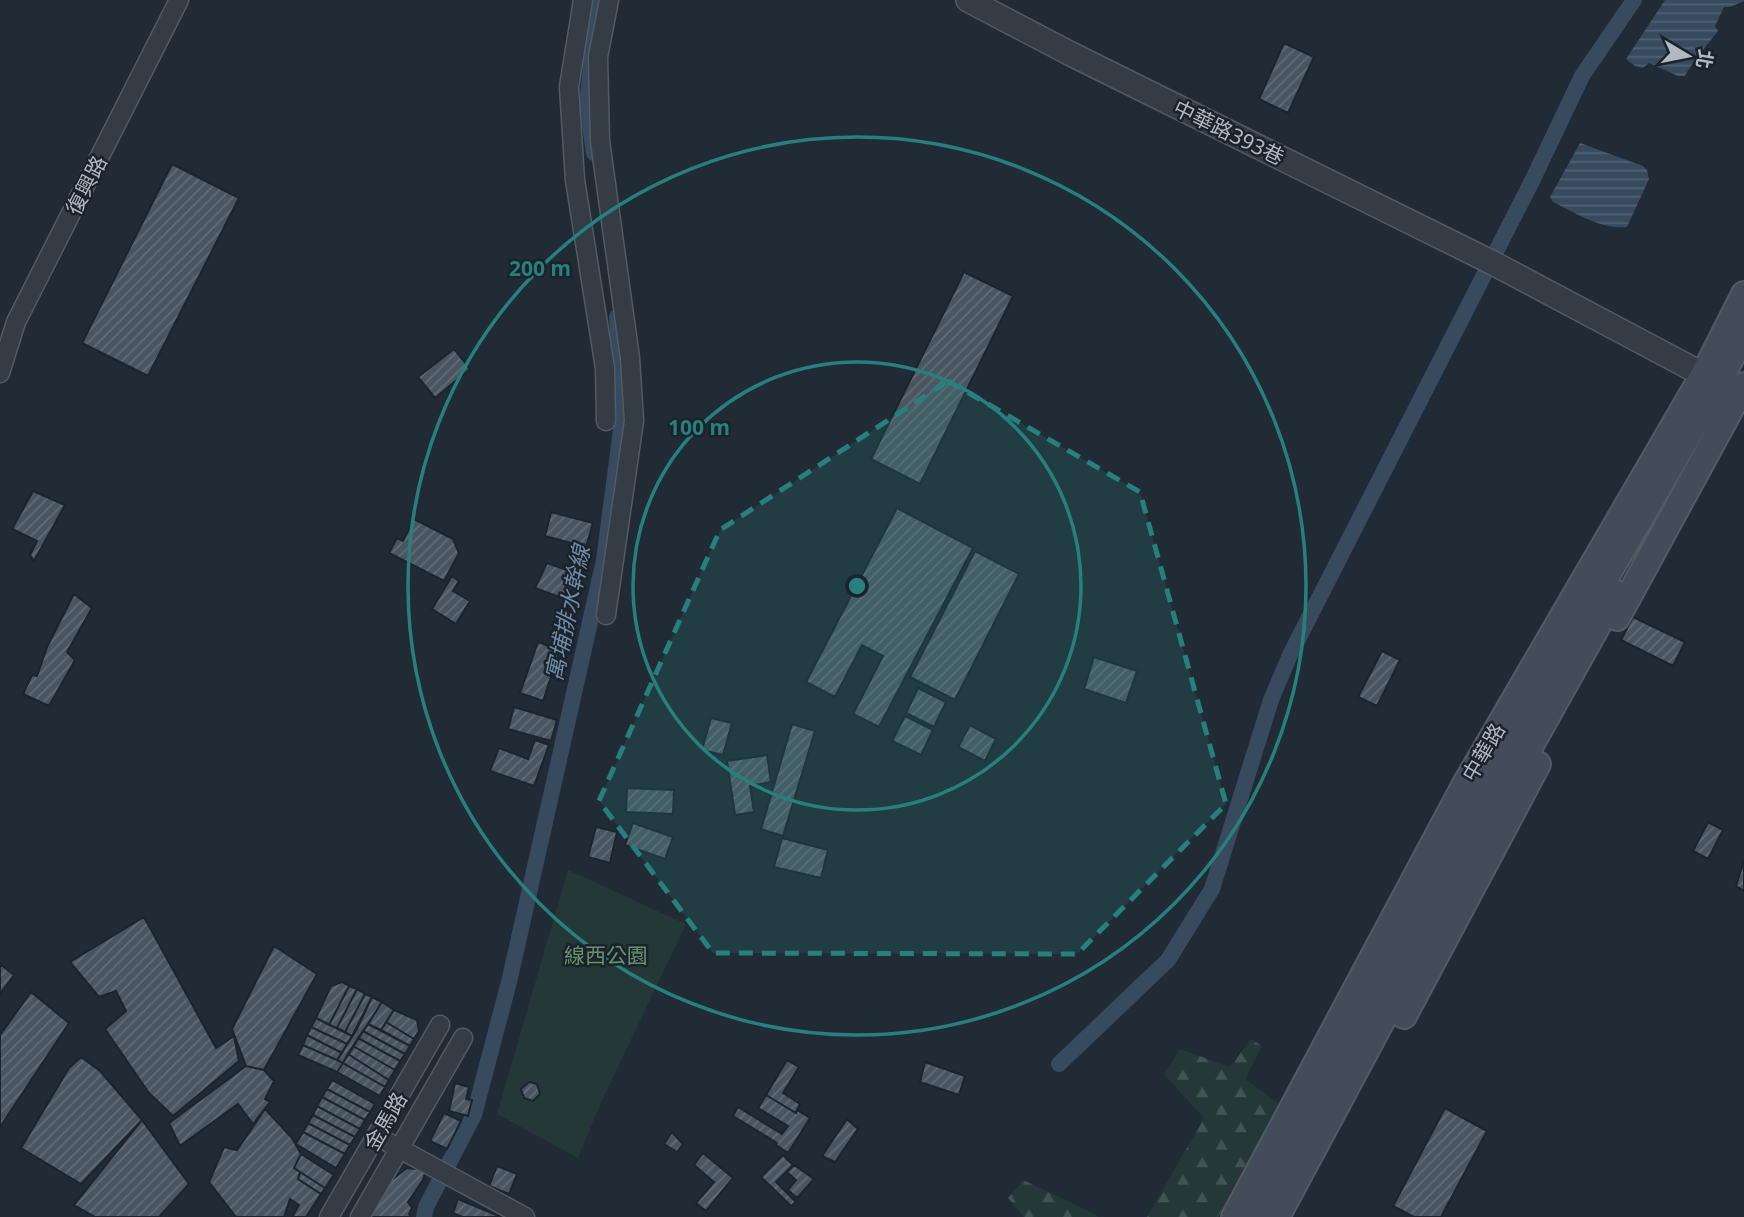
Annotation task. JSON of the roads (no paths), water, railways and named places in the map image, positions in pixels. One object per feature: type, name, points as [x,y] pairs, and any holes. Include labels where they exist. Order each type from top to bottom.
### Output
[{"type":"main road","name":"中華路","points":[[1253,1217],[1482,791],[1730,387],[1744,294]]},
{"type":"main road","name":"中華路","points":[[1277,1217],[1500,801],[1730,387],[1744,332]]},
{"type":"main road","name":"中華路","points":[[1296,1217],[1744,360]]},
{"type":"main road","name":"中華路","points":[[1234,1217],[1465,783],[1730,387]]},
{"type":"street","name":"復興路","points":[[0,373],[16,322],[179,0]]},
{"type":"street","points":[[583,0],[569,86],[575,180],[605,368],[606,421]]},
{"type":"street","points":[[606,615],[634,421],[628,345],[600,141],[598,57],[609,0]]},
{"type":"street","name":"中華路393巷","points":[[968,0],[1071,54],[1497,265],[1730,387]]},
{"type":"street","name":"金馬路","points":[[329,1217],[440,1025]]},
{"type":"street","name":"金馬路","points":[[360,1217],[463,1038]]},
{"type":"street","points":[[377,1136],[525,1217]]},
{"type":"water","points":[[1665,0],[1744,1],[1724,7],[1715,26],[1718,31],[1685,76],[1678,76],[1649,63],[1643,68],[1635,66],[1626,59]]},
{"type":"water","points":[[1580,143],[1643,166],[1647,170],[1649,179],[1627,227],[1608,226],[1589,220],[1553,202],[1550,197]]},
{"type":"waterway","name":"寓埔排水幹線","points":[[594,153],[587,105],[598,0]]},
{"type":"waterway","points":[[1059,1064],[1168,960],[1212,889],[1271,700],[1290,655],[1533,179],[1582,76],[1634,0]]},
{"type":"waterway","name":"寓埔排水幹線","points":[[424,1217],[426,1207],[474,1115],[509,982],[604,560],[622,422],[617,317]]},
{"type":"park label","name":"線西公園","points":[[606,955]]}]
